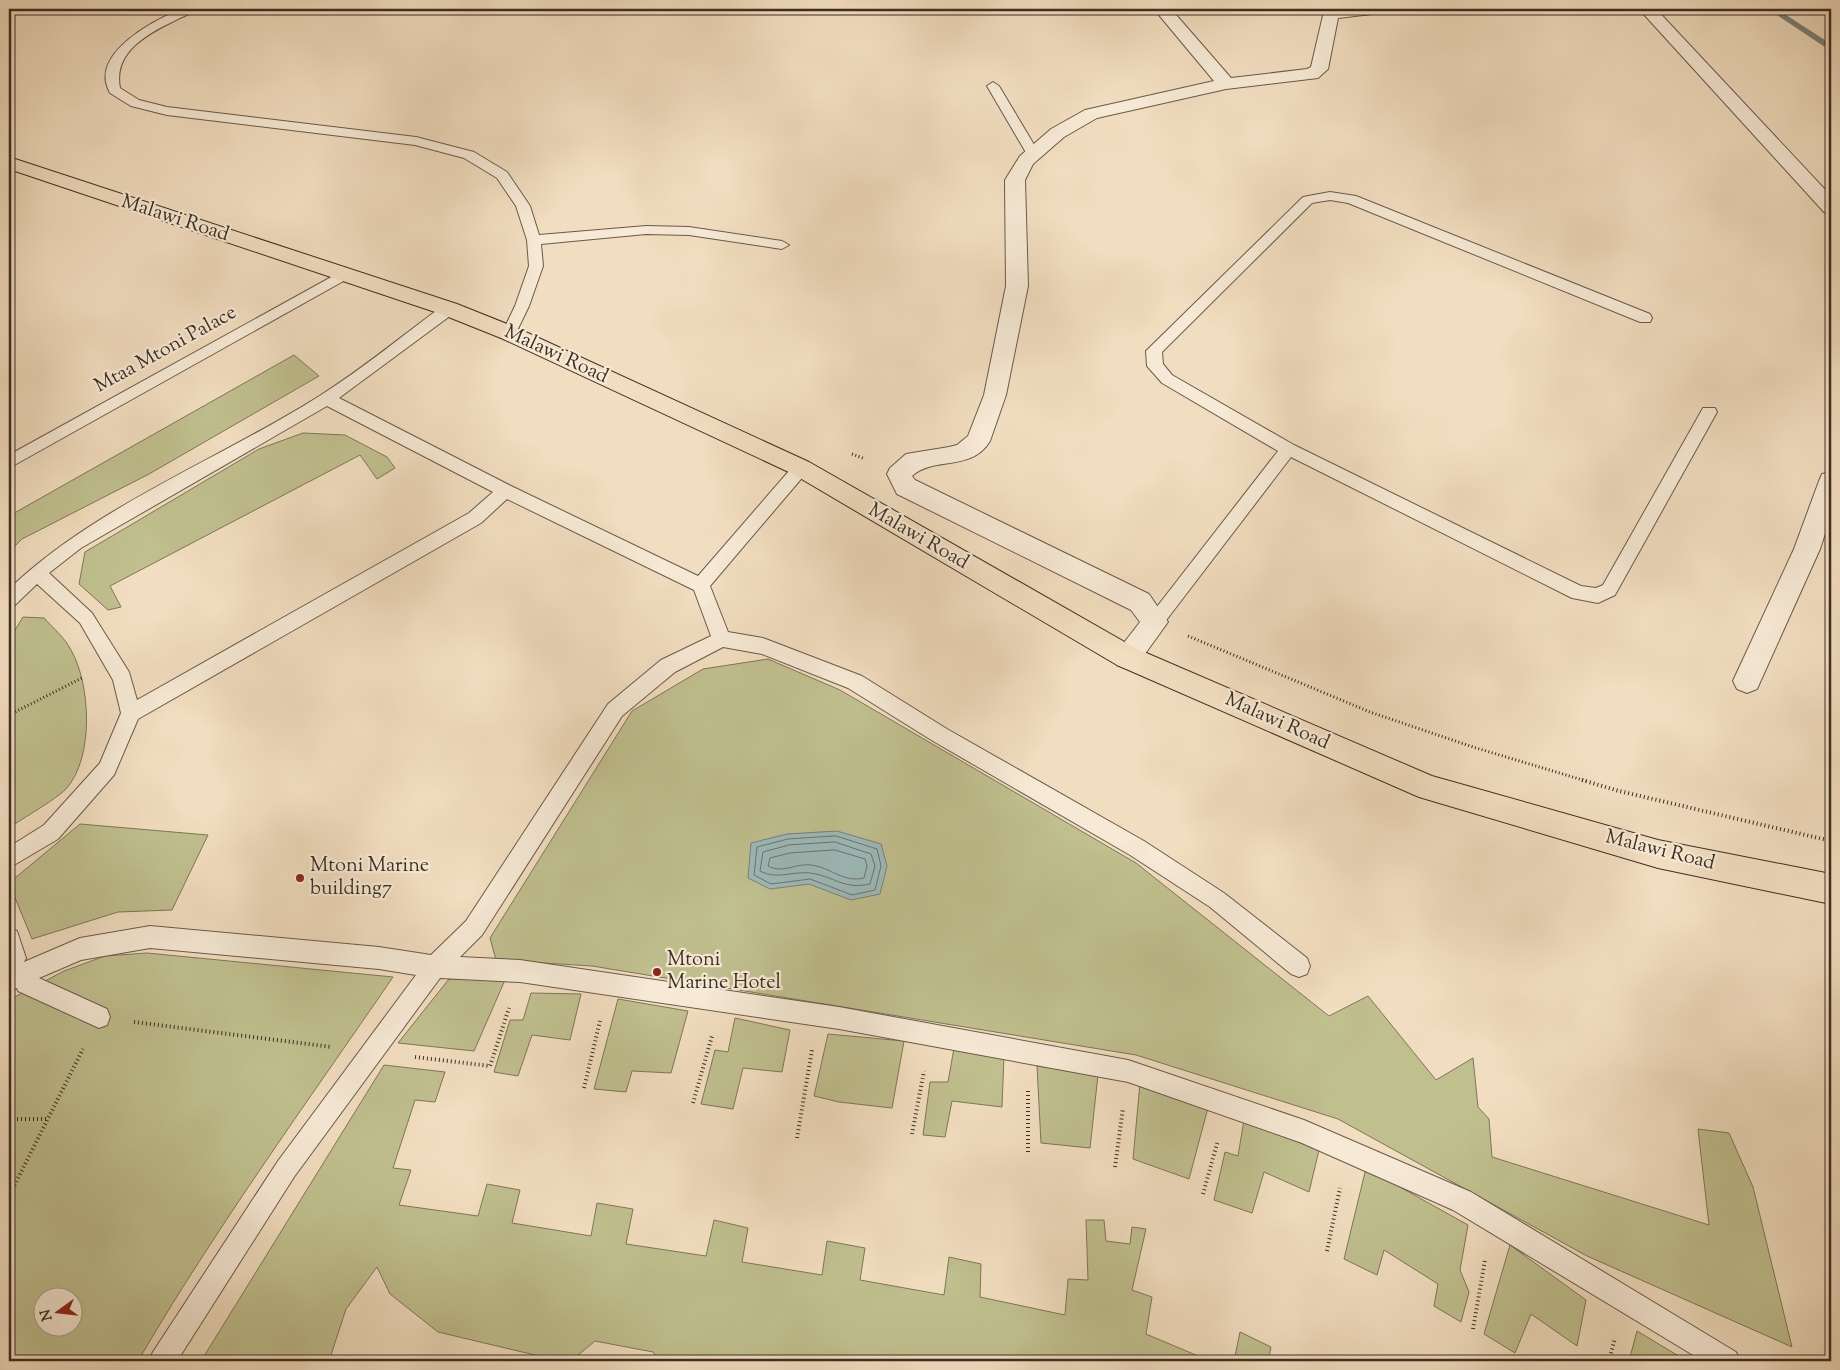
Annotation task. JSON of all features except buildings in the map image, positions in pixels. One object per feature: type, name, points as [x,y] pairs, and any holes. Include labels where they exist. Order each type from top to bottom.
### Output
[{"type":"main road","name":"Malawi Road","points":[[9,163],[449,309],[509,333],[801,468],[1126,657],[1429,788],[1658,854],[1831,889]]},
{"type":"street","points":[[1162,9],[1188,37],[1226,84]]},
{"type":"street","points":[[1126,657],[1155,622],[1140,602],[906,486],[899,474],[914,460],[948,456],[965,451],[978,441],[995,395],[1016,286],[1015,180],[1018,168],[1033,153],[1074,122],[1091,114],[1226,84],[1312,74],[1319,69],[1330,15],[1337,12],[1374,9]]},
{"type":"street","points":[[1647,9],[1831,208]]},
{"type":"street","points":[[1746,681],[1808,549],[1831,481]]},
{"type":"lane","points":[[191,9],[148,31],[122,50],[112,70],[114,90],[134,103],[167,111],[416,141],[469,155],[502,175],[523,206],[534,240],[536,266],[522,306],[509,333]]},
{"type":"lane","points":[[993,86],[1033,153]]},
{"type":"lane","points":[[1645,318],[1350,199],[1330,196],[1308,200],[1154,351],[1155,366],[1167,379],[1288,449],[1578,593],[1598,596],[1609,590],[1709,412]]},
{"type":"lane","points":[[534,240],[646,230],[689,231],[782,244]]},
{"type":"lane","name":"Mtaa Mtoni Palace","points":[[9,462],[344,275]]},
{"type":"lane","points":[[9,600],[37,573],[75,543],[327,399],[449,309]]},
{"type":"lane","points":[[327,399],[506,491],[701,585],[721,639]]},
{"type":"lane","points":[[1155,622],[1288,449]]},
{"type":"lane","points":[[701,585],[801,468]]},
{"type":"lane","points":[[9,858],[51,832],[107,769],[131,713],[475,518],[506,491]]},
{"type":"lane","points":[[37,573],[86,618],[122,678],[131,713]]},
{"type":"lane","points":[[162,1361],[286,1169],[435,966],[474,928],[615,710],[668,666],[721,639],[763,646],[855,682],[940,735],[1136,848],[1217,900],[1299,966]]},
{"type":"lane","points":[[18,982],[80,949],[150,937],[379,958],[435,966],[520,971],[818,1015],[1128,1071],[1304,1132],[1462,1201],[1727,1361]]},
{"type":"lane","points":[[18,982],[99,1017]]},
{"type":"path","points":[[1155,622],[1288,680],[1370,712],[1472,747],[1619,791],[1831,841]]},
{"type":"path","points":[[9,715],[82,677]]},
{"type":"path","points":[[9,1196],[99,1017],[490,1066],[520,971]]},
{"type":"path","points":[[584,1088],[609,984]]},
{"type":"path","points":[[693,1103],[722,1001]]},
{"type":"path","points":[[797,1138],[818,1015]]},
{"type":"path","points":[[912,1134],[931,1035]]},
{"type":"path","points":[[1028,1052],[1028,1155]]},
{"type":"path","points":[[1115,1167],[1128,1071]]},
{"type":"path","points":[[1203,1194],[1228,1106]]},
{"type":"path","points":[[9,1119],[47,1119]]},
{"type":"path","points":[[1327,1251],[1348,1152]]},
{"type":"path","points":[[1473,1329],[1492,1219]]},
{"type":"shaded area","points":[[294,355],[319,376],[149,474],[22,539],[9,552],[9,516]]},
{"type":"shaded area","points":[[303,433],[345,435],[387,457],[395,468],[377,479],[360,455],[110,586],[121,607],[108,610],[79,584],[85,552],[259,449]]},
{"type":"shaded area","points":[[23,617],[44,618],[62,637],[78,665],[86,701],[85,741],[75,776],[66,789],[47,804],[9,828],[9,640]]},
{"type":"shaded area","points":[[768,659],[840,690],[1136,863],[1329,1016],[1368,996],[1436,1080],[1473,1058],[1478,1107],[1489,1119],[1492,1157],[1709,1225],[1698,1129],[1729,1133],[1753,1187],[1792,1347],[1587,1256],[1338,1119],[1136,1055],[592,966],[496,960],[490,938],[632,711],[703,669]]},
{"type":"shaded area","points":[[80,824],[208,835],[172,910],[118,912],[32,939],[9,883]]},
{"type":"shaded area","points":[[147,953],[393,977],[198,1263],[138,1361],[9,1361],[9,1000],[64,971],[105,956]]},
{"type":"shaded area","points":[[449,979],[505,980],[474,1051],[398,1043]]},
{"type":"shaded area","points":[[531,993],[581,994],[570,1040],[532,1035],[518,1076],[494,1072],[510,1020],[523,1020]]},
{"type":"shaded area","points":[[618,999],[688,1011],[671,1073],[632,1071],[626,1092],[594,1089]]},
{"type":"shaded area","points":[[735,1018],[790,1030],[782,1072],[743,1068],[733,1109],[701,1104],[715,1050],[728,1052]]},
{"type":"shaded area","points":[[828,1034],[904,1041],[892,1108],[839,1102],[814,1096]]},
{"type":"shaded area","points":[[954,1048],[1004,1056],[1002,1107],[952,1101],[945,1137],[923,1135],[930,1082],[948,1082]]},
{"type":"shaded area","points":[[384,1065],[445,1072],[435,1102],[415,1100],[393,1168],[411,1170],[399,1205],[478,1216],[487,1184],[520,1190],[512,1223],[591,1236],[597,1203],[633,1209],[626,1244],[706,1256],[714,1220],[748,1228],[742,1262],[822,1275],[827,1241],[865,1248],[860,1280],[944,1295],[949,1257],[981,1264],[980,1297],[1065,1315],[1068,1279],[1088,1280],[1086,1220],[1104,1220],[1106,1241],[1130,1244],[1132,1227],[1146,1229],[1132,1290],[1152,1297],[1146,1334],[1210,1361],[660,1361],[653,1352],[595,1341],[571,1361],[560,1361],[438,1332],[390,1294],[377,1267],[346,1309],[329,1361],[201,1361]]},
{"type":"shaded area","points":[[1037,1066],[1098,1075],[1090,1148],[1041,1143]]},
{"type":"shaded area","points":[[1140,1083],[1209,1104],[1189,1179],[1133,1159]]},
{"type":"shaded area","points":[[1244,1120],[1319,1150],[1309,1192],[1264,1172],[1252,1213],[1214,1200],[1225,1152],[1238,1156]]},
{"type":"shaded area","points":[[1366,1168],[1468,1225],[1460,1270],[1469,1292],[1461,1322],[1434,1306],[1438,1284],[1384,1250],[1377,1275],[1344,1259]]},
{"type":"shaded area","points":[[1510,1245],[1586,1300],[1577,1346],[1531,1314],[1515,1353],[1484,1334]]},
{"type":"shaded area","points":[[1637,1331],[1687,1361],[1629,1361]]},
{"type":"shaded area","points":[[1240,1332],[1271,1347],[1268,1361],[1234,1361]]},
{"type":"water","points":[[837,831],[881,844],[887,866],[880,894],[851,900],[809,884],[770,889],[748,878],[751,843],[787,834]]},
{"type":"waterway","points":[[1772,9],[1831,48]]},
{"type":"place","name":"Mtoni Marine building7","points":[[300,878]]},
{"type":"place","name":"Mtoni Marine Hotel","points":[[657,972]]}]
